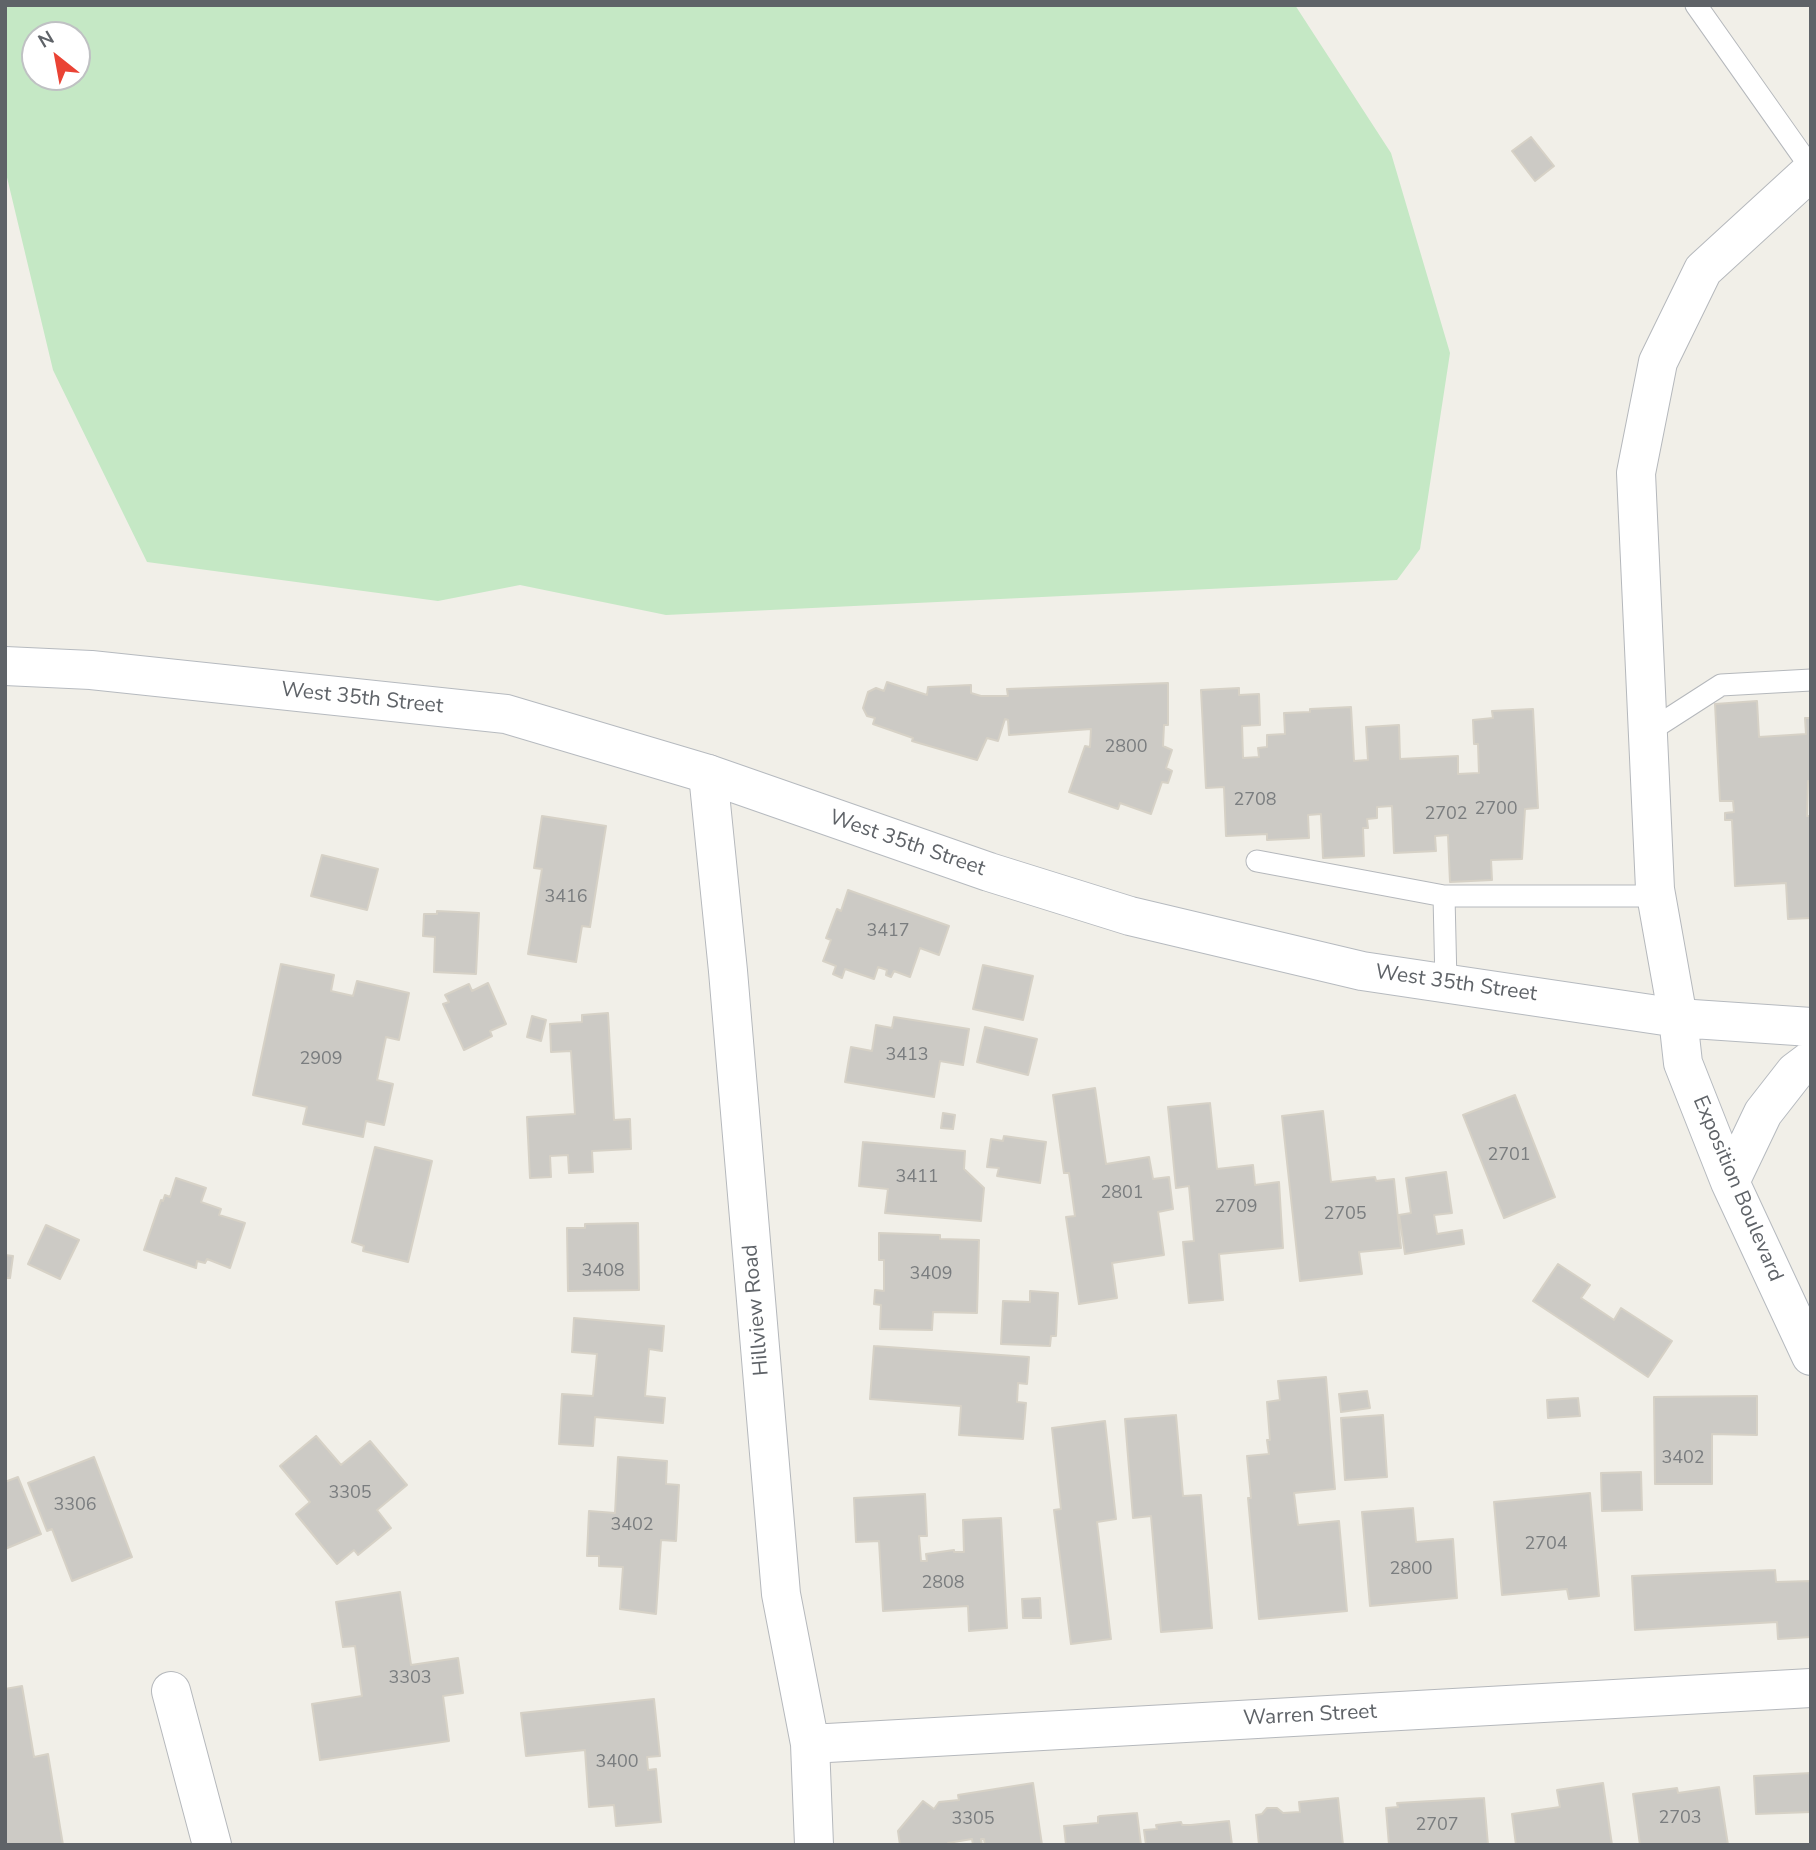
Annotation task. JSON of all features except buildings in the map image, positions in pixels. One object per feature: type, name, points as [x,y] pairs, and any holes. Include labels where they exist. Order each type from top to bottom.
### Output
[{"type":"street","name":"Exposition Boulevard","points":[[1811,170],[1703,270],[1658,362],[1636,473],[1656,896],[1678,1017],[1683,1063],[1730,1182],[1811,1356]]},
{"type":"street","name":"West 35th Street","points":[[5,666],[91,670],[506,714],[708,774],[989,872],[1130,916],[1362,971],[1678,1017],[1811,1027]]},
{"type":"street","name":"Hillview Road","points":[[708,774],[728,971],[781,1594],[810,1744],[814,1845]]},
{"type":"street","points":[[1730,1182],[1763,1114],[1795,1072],[1811,1060]]},
{"type":"street","name":"Warren Street","points":[[810,1744],[1811,1688]]},
{"type":"street","points":[[171,1691],[212,1845]]},
{"type":"lane","points":[[1696,5],[1811,170]]},
{"type":"lane","points":[[1648,732],[1721,685],[1811,680]]},
{"type":"lane","points":[[1257,861],[1444,896],[1656,896]]},
{"type":"lane","points":[[1444,896],[1446,983]]},
{"type":"green space","points":[[5,5],[1295,5],[1391,153],[1450,353],[1420,549],[1397,580],[666,615],[520,585],[438,601],[147,562],[53,370],[5,169]]}]
